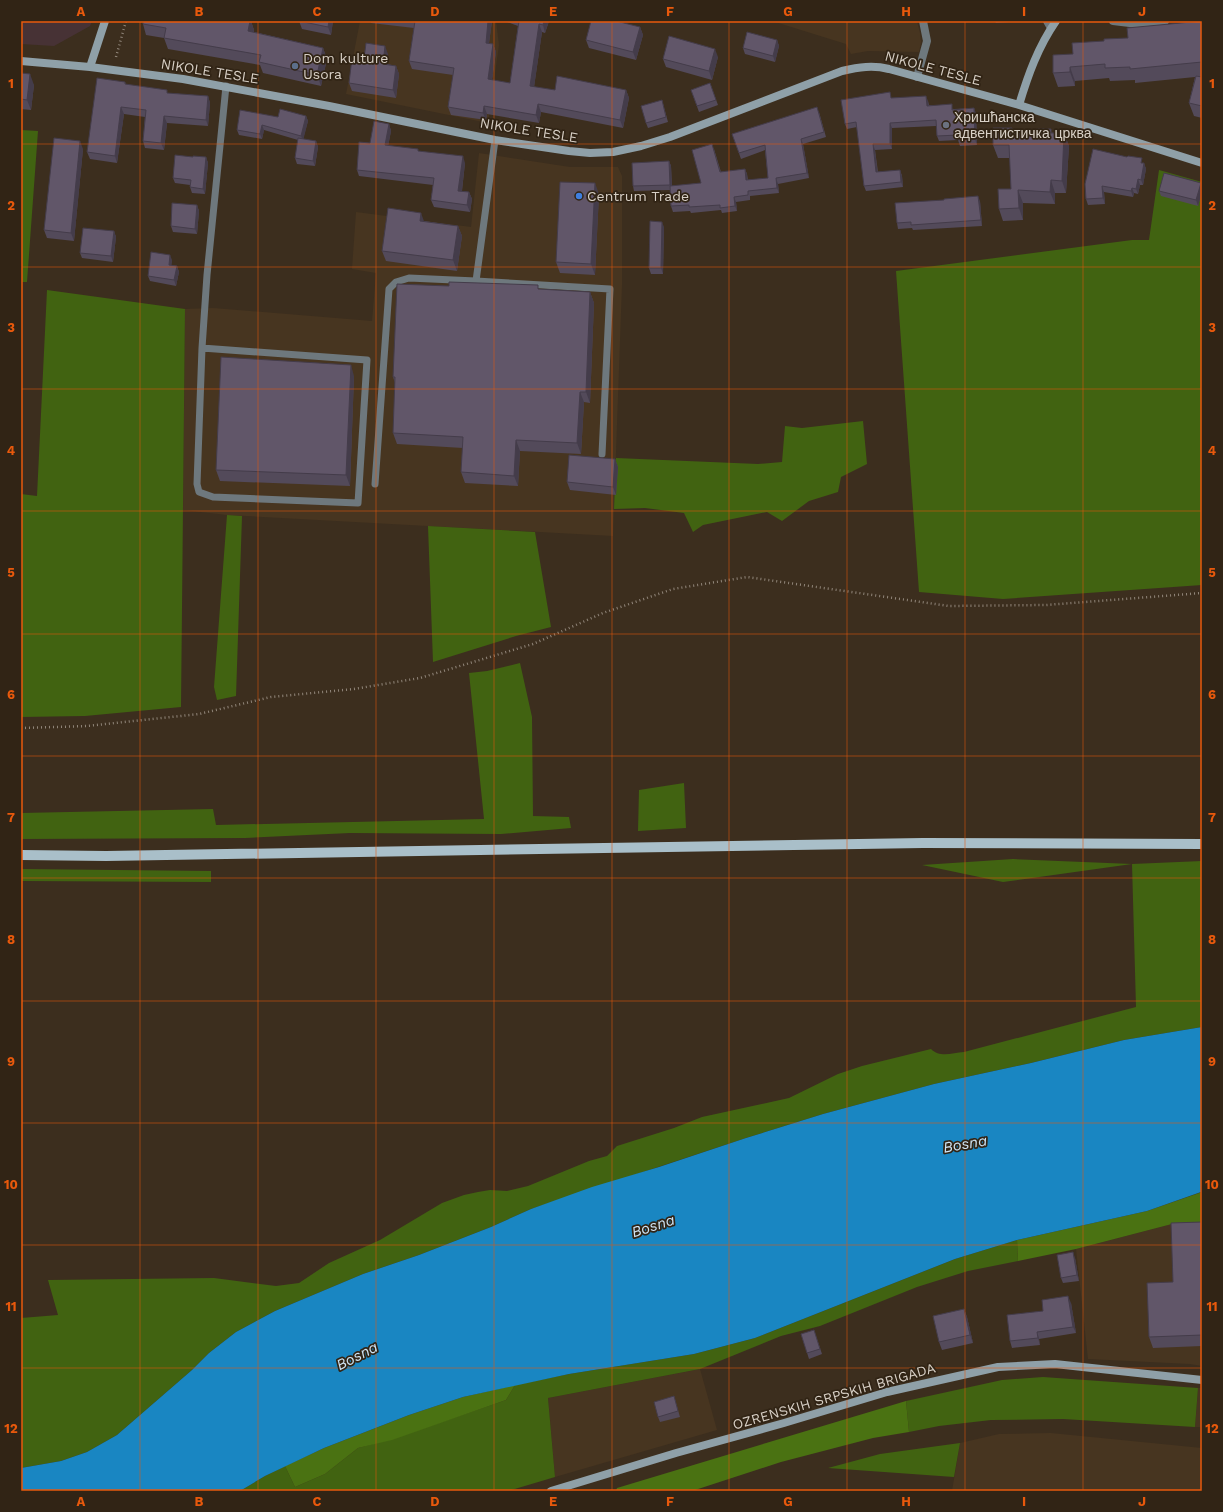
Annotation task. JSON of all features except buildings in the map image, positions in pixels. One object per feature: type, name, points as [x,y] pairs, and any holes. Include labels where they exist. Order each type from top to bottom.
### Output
[{"type":"main road","points":[[21,855],[122,856],[923,843],[1202,844]]},
{"type":"street","points":[[90,67],[105,21]]},
{"type":"street","points":[[918,76],[926,41],[923,21]]},
{"type":"street","points":[[1113,21],[1138,24],[1165,21]]},
{"type":"street","points":[[1019,105],[1028,73],[1051,23]]},
{"type":"street","name":"NIKOLE TESLE","points":[[21,61],[90,67],[183,79],[226,86],[495,140],[569,151],[590,152],[613,152],[642,146],[670,137],[842,71],[857,67],[880,67],[918,76],[1019,105],[1202,163]]},
{"type":"street","name":"OZRENSKIH SRPSKIH BRIGADA","points":[[551,1491],[887,1392],[998,1367],[1055,1364],[1202,1380]]},
{"type":"lane","points":[[202,348],[366,360],[358,503],[213,497],[199,492],[197,484],[202,348],[207,275],[226,86]]},
{"type":"lane","points":[[476,281],[495,140]]},
{"type":"lane","points":[[375,484],[389,289],[396,282],[409,278],[610,289],[602,454]]},
{"type":"path","points":[[116,57],[126,21]]},
{"type":"path","points":[[21,728],[87,726],[199,714],[270,697],[354,689],[420,678],[533,644],[603,613],[673,589],[747,577],[949,606],[1046,605],[1202,593]]},
{"type":"shaded area","points":[[21,21],[92,21],[90,26],[54,46],[21,44]]},
{"type":"shaded area","points":[[360,21],[496,21],[499,45],[488,123],[346,94]]},
{"type":"shaded area","points":[[772,21],[917,21],[921,42],[919,52],[868,51],[851,54],[846,44]]},
{"type":"shaded area","points":[[479,153],[570,167],[618,167],[622,176],[622,285],[613,536],[227,515],[183,510],[185,309],[213,308],[372,321],[376,273],[352,269],[356,212],[471,227]]},
{"type":"shaded area","points":[[1202,1222],[1202,1366],[1190,1364],[1088,1359],[1076,1249],[1172,1224]]},
{"type":"shaded area","points":[[700,1369],[717,1430],[555,1477],[548,1398]]},
{"type":"shaded area","points":[[1198,1388],[1202,1388],[1202,1427],[1195,1427]]},
{"type":"shaded area","points":[[1051,1433],[1202,1448],[1202,1491],[952,1491],[960,1443],[999,1434]]},
{"type":"green space","points":[[21,130],[38,131],[27,282],[21,282]]},
{"type":"green space","points":[[1159,170],[1202,182],[1202,585],[1003,599],[919,592],[896,271],[1132,240],[1149,240]]},
{"type":"green space","points":[[47,290],[185,309],[181,707],[85,716],[21,717],[21,494],[37,496]]},
{"type":"green space","points":[[863,421],[867,464],[841,477],[838,492],[809,501],[782,521],[767,512],[703,525],[693,532],[684,513],[645,508],[614,509],[616,458],[758,464],[782,462],[785,426],[802,428]]},
{"type":"green space","points":[[227,515],[242,516],[236,696],[217,700],[214,687]]},
{"type":"green space","points":[[428,526],[535,532],[551,627],[516,636],[433,662]]},
{"type":"green space","points":[[520,663],[532,717],[533,816],[569,817],[571,828],[501,834],[350,833],[245,838],[21,839],[21,813],[213,809],[216,825],[484,819],[469,673],[487,671]]},
{"type":"green space","points":[[684,783],[686,828],[638,831],[639,790]]},
{"type":"green space","points":[[1013,859],[1132,864],[1003,882],[922,865]]},
{"type":"green space","points":[[1202,861],[1202,1027],[1124,1040],[1031,1063],[934,1084],[823,1114],[531,1209],[491,1227],[419,1255],[363,1274],[275,1311],[236,1332],[209,1353],[192,1370],[117,1435],[87,1452],[61,1461],[21,1468],[21,1318],[58,1315],[48,1280],[214,1278],[276,1286],[299,1283],[329,1263],[380,1240],[442,1203],[464,1195],[490,1190],[507,1191],[528,1186],[589,1161],[607,1156],[617,1146],[674,1128],[702,1117],[789,1098],[838,1074],[862,1066],[931,1049],[942,1054],[964,1052],[1136,1007],[1132,864]]},
{"type":"green space","points":[[21,869],[211,871],[211,882],[21,881]]},
{"type":"green space","points":[[1202,1192],[1202,1222],[1172,1224],[1076,1249],[1018,1261],[1017,1240],[1147,1211]]},
{"type":"green space","points":[[1017,1240],[1018,1261],[968,1271],[917,1287],[820,1326],[781,1336],[700,1369],[548,1398],[555,1477],[508,1491],[240,1491],[285,1466],[295,1487],[325,1474],[358,1448],[392,1439],[506,1400],[515,1385],[569,1374],[694,1354],[755,1338],[955,1259]]},
{"type":"green space","points":[[1043,1377],[1198,1388],[1195,1427],[1063,1419],[991,1420],[939,1426],[909,1432],[906,1401],[1002,1380]]},
{"type":"green space","points":[[515,1385],[506,1400],[392,1440],[358,1448],[325,1474],[295,1487],[285,1466],[324,1448],[409,1415],[463,1397]]},
{"type":"green space","points":[[906,1401],[909,1432],[873,1438],[781,1462],[692,1491],[616,1491],[617,1488]]},
{"type":"green space","points":[[960,1443],[954,1477],[828,1468],[880,1454]]},
{"type":"water","name":"Bosna","points":[[1202,1027],[1201,1192],[1147,1211],[1017,1240],[955,1259],[755,1338],[694,1354],[569,1374],[463,1397],[409,1415],[324,1448],[265,1476],[240,1491],[21,1491],[21,1468],[61,1461],[87,1452],[117,1435],[192,1370],[209,1353],[236,1332],[275,1311],[363,1274],[419,1255],[491,1227],[531,1209],[592,1187],[823,1114],[934,1084],[1031,1063],[1124,1040]]},
{"type":"place","name":"Dom kulture Usora","points":[[295,66]]},
{"type":"place","name":"Хришћанска адвентистичка црква","points":[[946,125]]},
{"type":"place","name":"Centrum Trade","points":[[579,196]]}]
